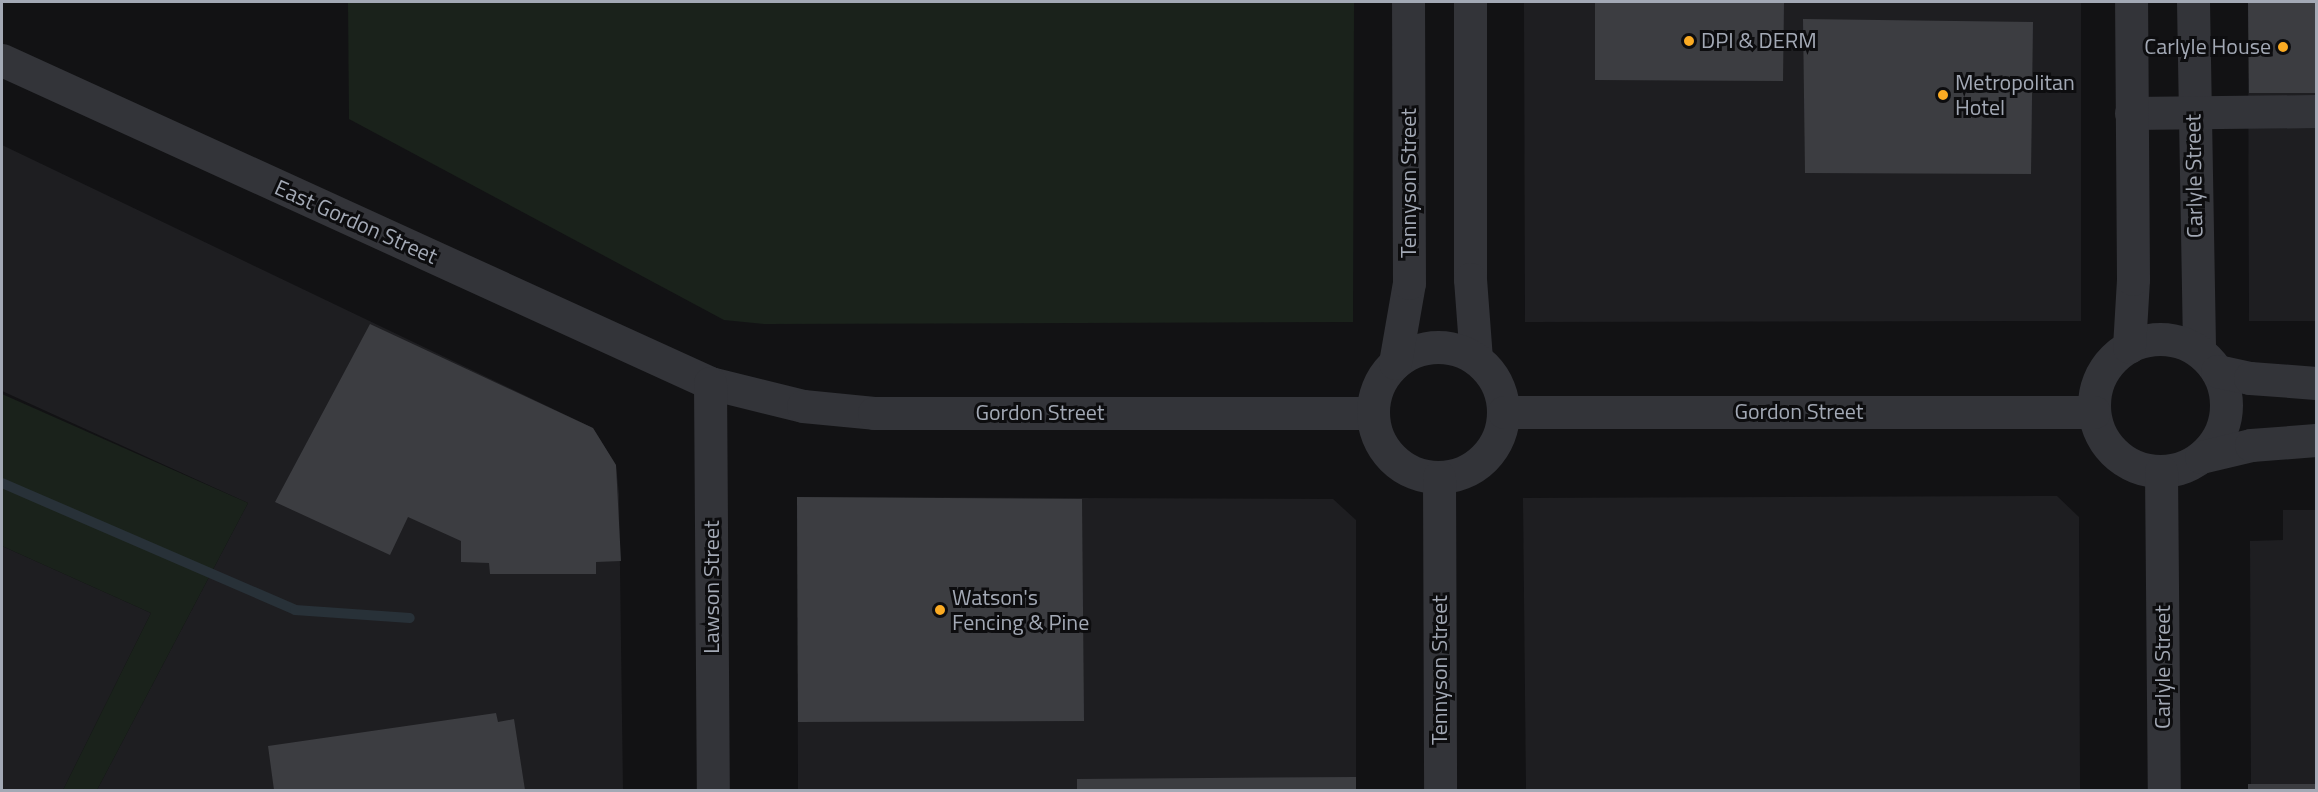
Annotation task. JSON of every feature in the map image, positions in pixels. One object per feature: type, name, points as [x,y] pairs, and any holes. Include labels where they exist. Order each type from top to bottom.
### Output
[{"type":"street","name":"Tennyson Street","points":[[1395,363],[1409,284],[1408,2]]},
{"type":"street","points":[[1470,2],[1470,279],[1476,359]]},
{"type":"street","points":[[2129,347],[2133,279],[2131,2]]},
{"type":"street","name":"Carlyle Street","points":[[2193,2],[2194,112],[2208,361]]},
{"type":"street","name":"East Gordon Street","points":[[2,60],[710,383]]},
{"type":"street","points":[[2131,112],[2316,111]]},
{"type":"street","points":[[2316,383],[2250,378],[2208,361],[2164,339],[2129,347],[2113,358],[2102,374],[2095,393],[2094,412],[2099,431],[2117,454],[2142,469],[2161,471],[2182,467],[2201,457],[2251,445],[2316,440]]},
{"type":"street","points":[[1434,347],[1456,350],[1476,359],[1491,374],[1500,392],[1504,412],[1501,432],[1484,458],[1459,474],[1439,477],[1419,475],[1401,466],[1386,452],[1376,434],[1373,414],[1375,395],[1395,363],[1414,352],[1434,347]]},
{"type":"street","points":[[2201,457],[2223,426],[2226,408],[2208,361]]},
{"type":"street","name":"Gordon Street","points":[[710,383],[803,406],[874,413],[1373,414]]},
{"type":"street","name":"Lawson Street","points":[[710,383],[713,790]]},
{"type":"street","name":"Gordon Street","points":[[1504,412],[2094,412]]},
{"type":"street","name":"Carlyle Street","points":[[2161,471],[2164,790]]},
{"type":"street","name":"Tennyson Street","points":[[1439,477],[1440,790]]},
{"type":"shaded area","points":[[348,2],[1354,2],[1353,322],[764,324],[724,320],[349,119]]},
{"type":"shaded area","points":[[1524,2],[2081,2],[2081,321],[1525,322]]},
{"type":"shaded area","points":[[2248,2],[2316,2],[2316,321],[2249,321]]},
{"type":"shaded area","points":[[2,145],[593,428],[616,465],[619,494],[623,790],[97,790],[248,503],[2,391]]},
{"type":"shaded area","points":[[2,394],[248,503],[97,790],[63,790],[151,613],[2,546]]},
{"type":"shaded area","points":[[2057,496],[2079,517],[2080,790],[1526,790],[1523,498]]},
{"type":"shaded area","points":[[797,497],[1333,499],[1356,520],[1356,790],[798,790]]},
{"type":"shaded area","points":[[2283,510],[2316,510],[2316,790],[2251,790],[2250,541],[2283,540]]},
{"type":"shaded area","points":[[2,546],[151,613],[63,790],[2,790]]},
{"type":"building","name":"DPI & DERM","points":[[1595,2],[1784,2],[1783,81],[1595,80]]},
{"type":"building","name":"Carlyle House","points":[[2248,2],[2316,2],[2316,93],[2249,93]]},
{"type":"building","points":[[1803,19],[2033,22],[2031,174],[1805,173]]},
{"type":"building","points":[[370,324],[593,428],[616,465],[621,561],[596,562],[596,574],[490,574],[489,563],[461,562],[461,541],[408,517],[390,555],[275,502]]},
{"type":"building","name":"Watson's Fencing & Pine","points":[[797,497],[1082,499],[1084,721],[798,722]]},
{"type":"building","points":[[496,713],[498,722],[514,719],[525,790],[274,790],[268,746]]},
{"type":"building","points":[[1356,777],[1356,790],[1077,790],[1077,779]]},
{"type":"building","points":[[2248,784],[2316,784],[2316,790],[2248,790]]},
{"type":"waterway","points":[[2,483],[295,610],[410,618]]},
{"type":"place","name":"DPI & DERM","points":[[1689,41]]},
{"type":"place","name":"Carlyle House","points":[[2283,47]]},
{"type":"place","name":"Metropolitan Hotel","points":[[1943,95]]},
{"type":"place","name":"Watson's Fencing & Pine","points":[[940,610]]}]
